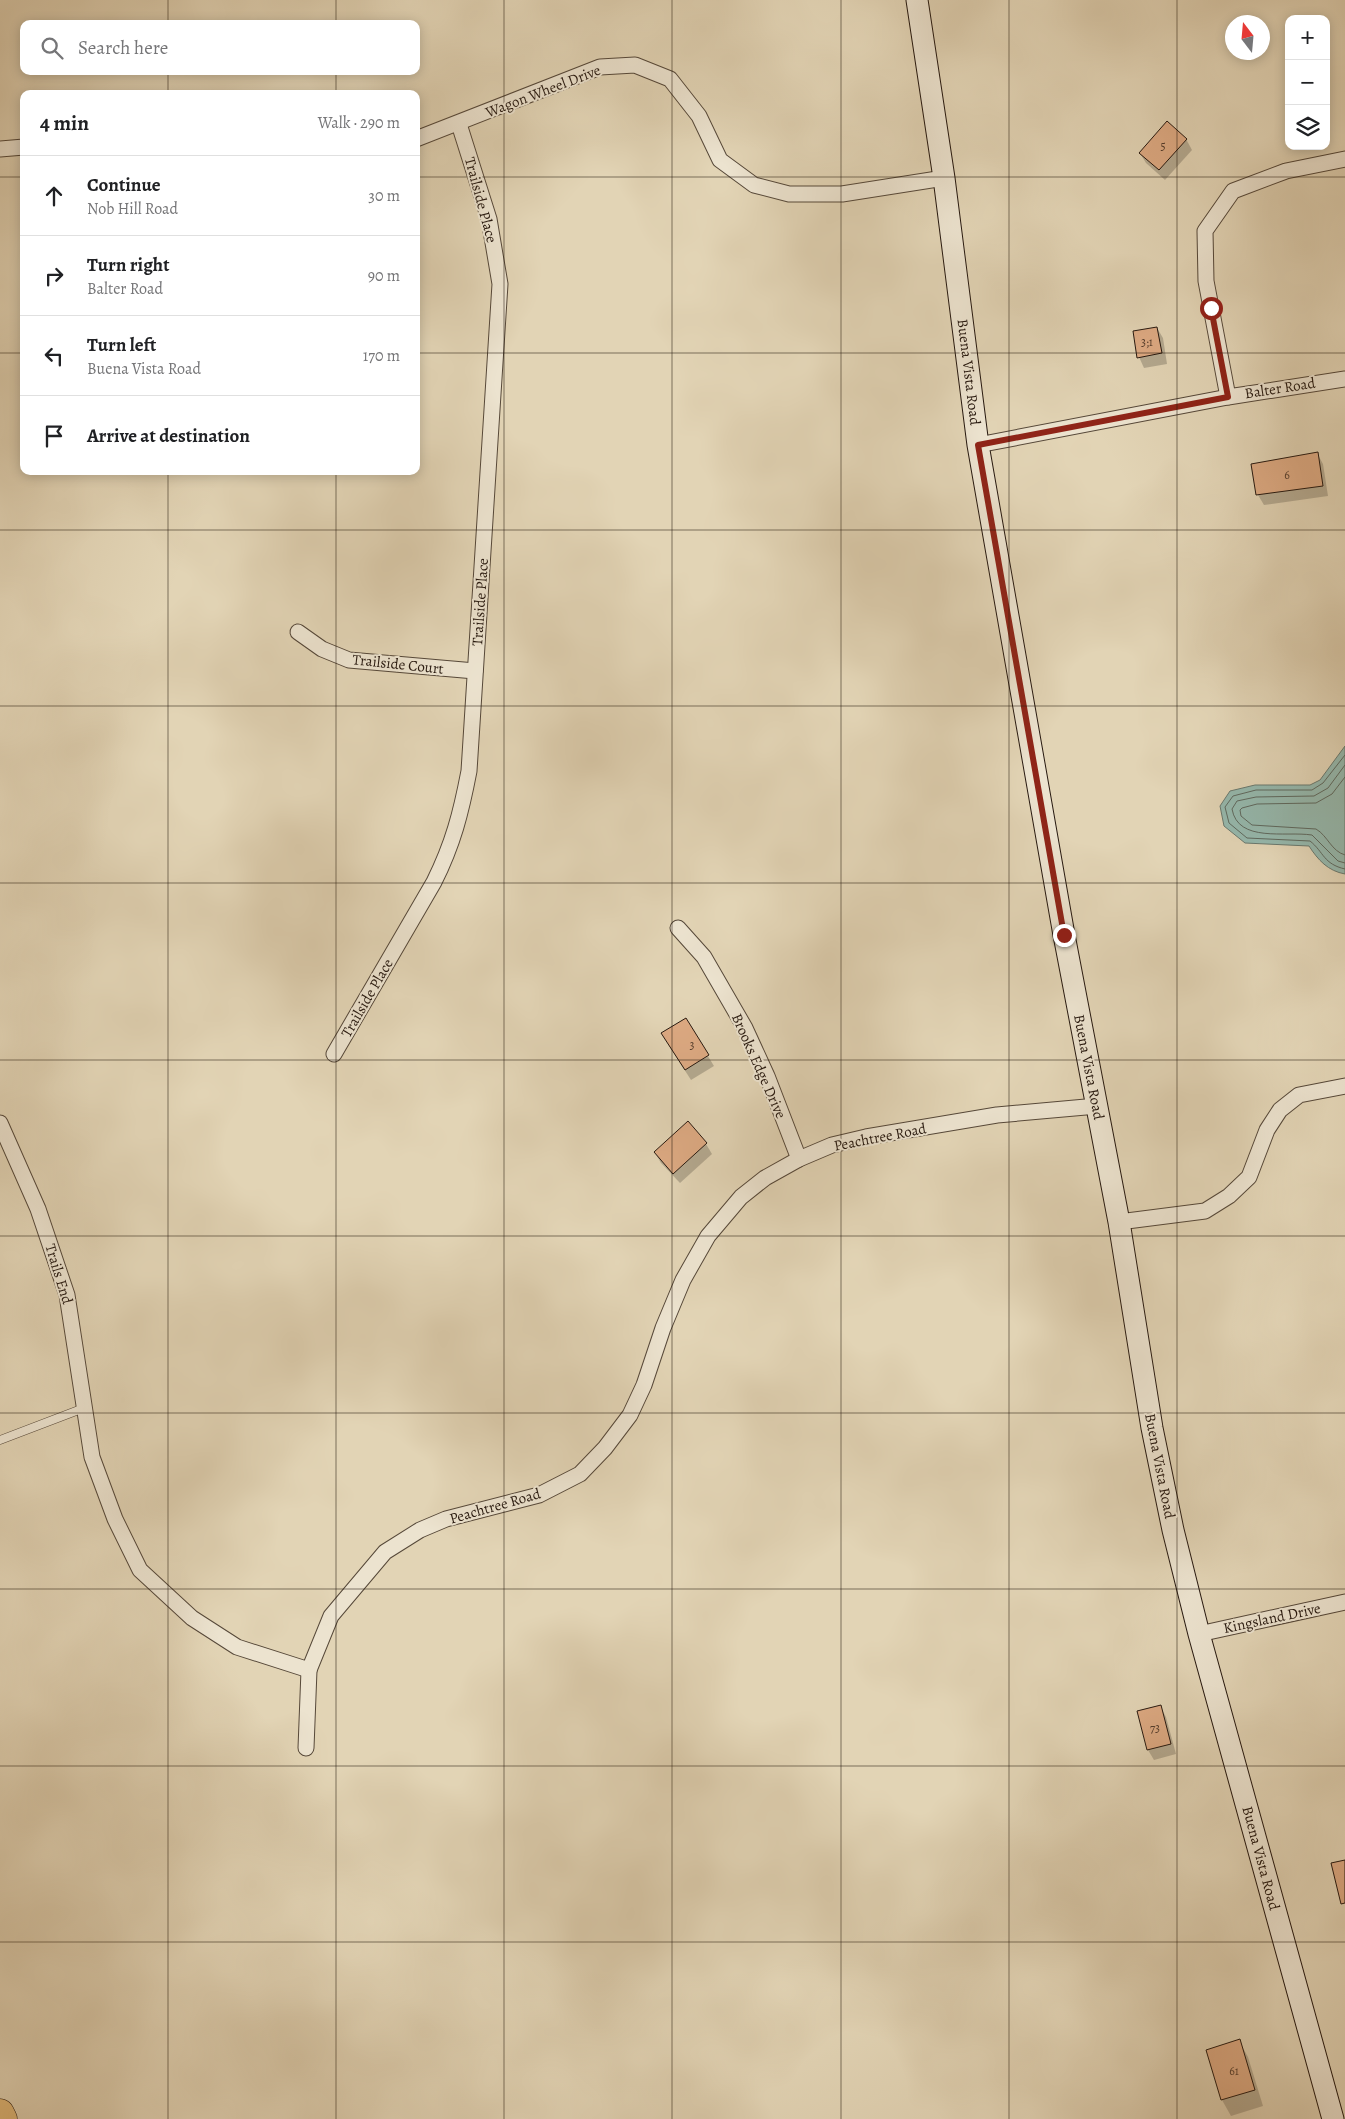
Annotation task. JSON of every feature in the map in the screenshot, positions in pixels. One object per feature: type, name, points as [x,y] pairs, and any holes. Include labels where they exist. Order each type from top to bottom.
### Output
[{"type":"highway","points":[[0,2113],[3,2119]]},
{"type":"street","name":"Buena Vista Road","points":[[918,0],[944,178],[978,445],[1064,935],[1119,1222],[1152,1428],[1173,1530],[1199,1634],[1333,2119]]},
{"type":"street","name":"Wagon Wheel Drive","points":[[420,138],[459,124],[600,67],[635,66],[670,79],[700,116],[720,160],[754,185],[789,194],[842,194],[944,178]]},
{"type":"street","name":"Trailside Place","points":[[334,1054],[434,882],[448,854],[460,816],[469,771],[500,284],[489,219],[459,124]]},
{"type":"street","points":[[0,149],[20,148]]},
{"type":"street","points":[[1228,397],[1206,281],[1204,231],[1233,191],[1286,171],[1345,159]]},
{"type":"street","name":"Balter Road","points":[[978,445],[1228,397],[1345,379]]},
{"type":"street","name":"Trailside Court","points":[[298,632],[322,649],[349,660],[475,671]]},
{"type":"street","name":"Brooks Edge Drive","points":[[678,928],[704,957],[745,1028],[767,1076],[799,1159]]},
{"type":"street","points":[[1119,1222],[1206,1211],[1229,1196],[1249,1177],[1267,1130],[1280,1110],[1299,1094],[1345,1086]]},
{"type":"street","name":"Peachtree Road","points":[[306,1748],[309,1670],[331,1616],[385,1552],[420,1530],[446,1520],[539,1496],[580,1474],[605,1448],[630,1415],[644,1385],[663,1328],[683,1280],[708,1236],[740,1197],[766,1178],[799,1159],[832,1146],[866,1137],[997,1115],[1097,1106]]},
{"type":"street","name":"Trails End","points":[[0,1123],[38,1208],[68,1295],[92,1458],[115,1519],[140,1570],[192,1618],[237,1647],[309,1670]]},
{"type":"street","name":"Kingsland Drive","points":[[1199,1634],[1345,1602]]},
{"type":"lane","points":[[0,1440],[84,1408]]},
{"type":"water","points":[[1345,746],[1345,874],[1339,873],[1324,864],[1309,846],[1245,843],[1224,826],[1220,806],[1230,791],[1255,785],[1310,785],[1320,780]]},
{"type":"building","points":[[1167,121],[1187,139],[1159,170],[1139,153]]},
{"type":"building","points":[[1157,327],[1162,353],[1137,358],[1133,331]]},
{"type":"building","points":[[1318,452],[1323,486],[1256,495],[1251,464]]},
{"type":"building","points":[[686,1018],[709,1055],[685,1070],[661,1033]]},
{"type":"building","points":[[688,1121],[707,1143],[673,1174],[654,1152]]},
{"type":"building","points":[[1161,1705],[1171,1744],[1147,1750],[1137,1711]]},
{"type":"building","points":[[1345,1860],[1345,1903],[1341,1904],[1331,1863]]},
{"type":"building","points":[[1240,2039],[1255,2090],[1221,2100],[1206,2050]]},
{"type":"route","points":[[1064,935],[978,445],[1228,397],[1211,308]]}]
